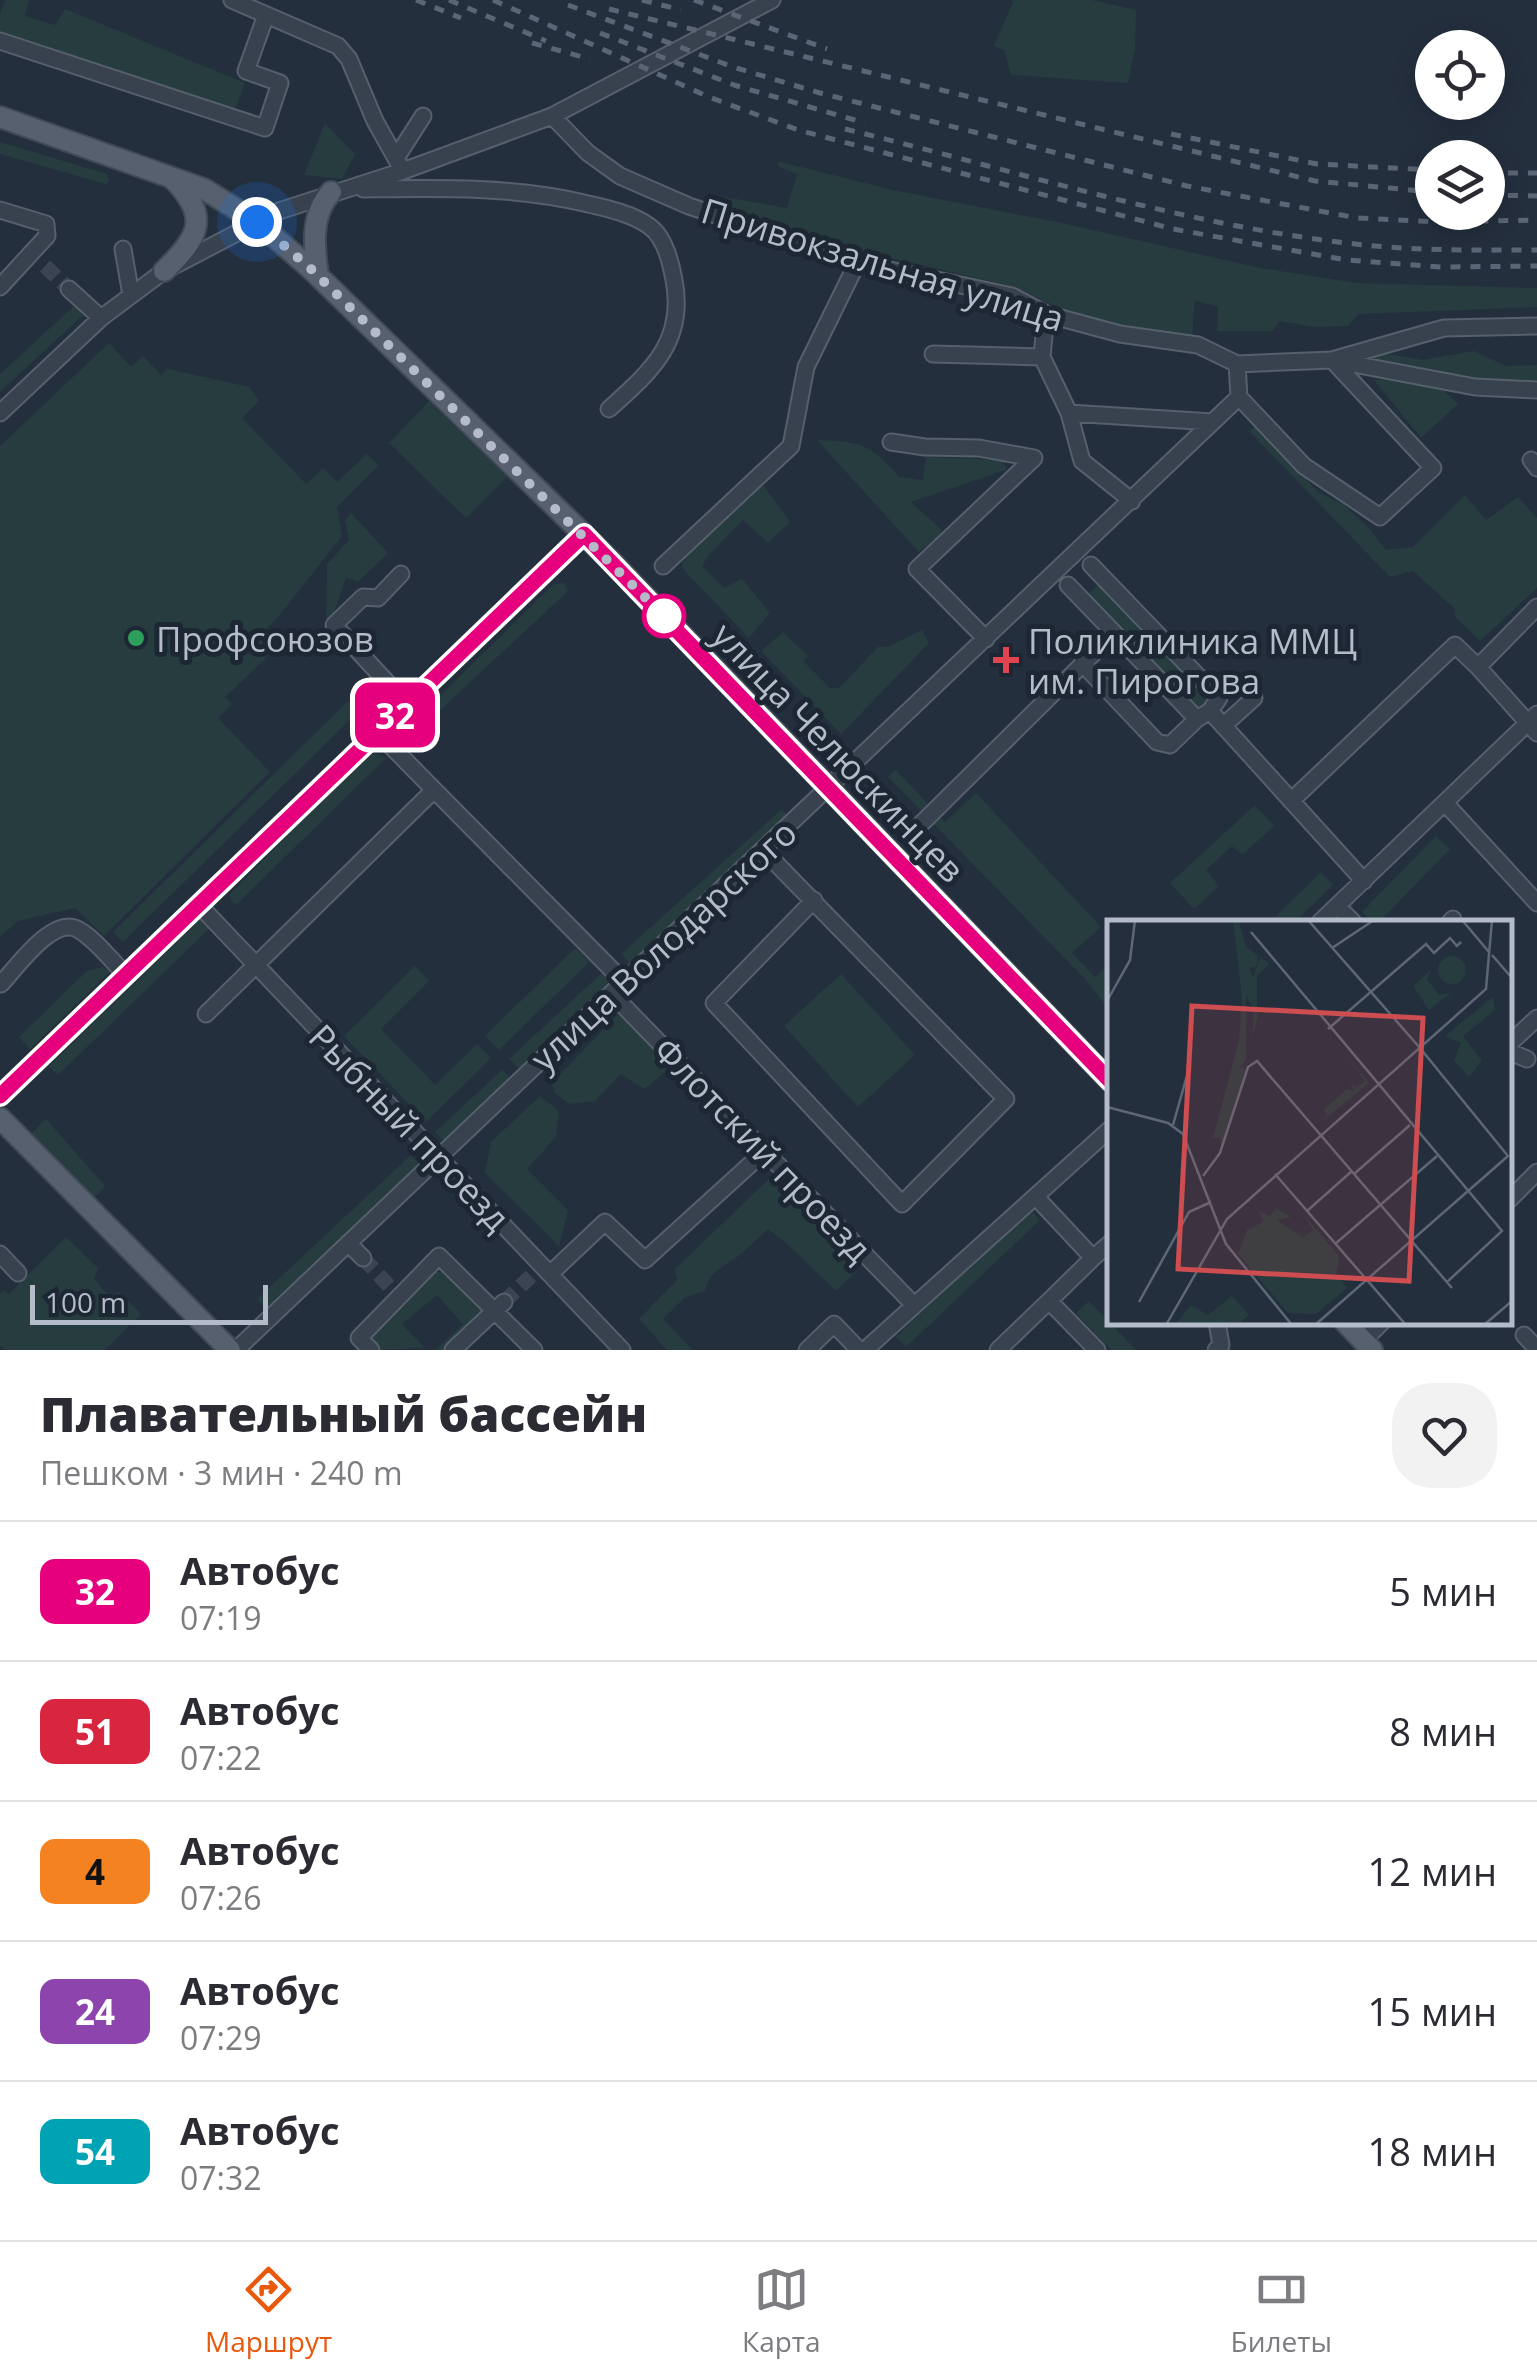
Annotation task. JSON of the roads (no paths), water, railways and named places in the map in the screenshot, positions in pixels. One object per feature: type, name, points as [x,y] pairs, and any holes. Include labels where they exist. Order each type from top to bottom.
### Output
[{"type":"main road","name":"улица Челюскинцев","points":[[0,117],[204,188],[257,222],[318,276],[584,534],[1107,1078]]},
{"type":"main road","points":[[164,271],[188,246],[198,224],[193,204],[169,175]]},
{"type":"main road","points":[[318,276],[316,221],[323,202],[338,190]]},
{"type":"main road","points":[[0,1118],[233,1350]]},
{"type":"main road","points":[[1347,1325],[1363,1347]]},
{"type":"street","points":[[232,0],[338,46],[349,59],[375,121],[400,164]]},
{"type":"street","points":[[0,413],[101,318],[164,271],[257,222],[400,164],[552,116],[772,0]]},
{"type":"street","points":[[0,41],[265,128],[280,84],[246,71],[266,15]]},
{"type":"street","points":[[400,164],[423,116]]},
{"type":"street","name":"Привокзальная улица","points":[[552,116],[588,153],[620,176],[689,206],[857,263],[1012,296],[1046,314],[1120,334],[1198,345],[1237,364]]},
{"type":"street","points":[[338,190],[456,188],[544,194],[611,209],[652,227],[668,256],[677,299],[676,319],[653,369],[609,409]]},
{"type":"street","points":[[0,210],[46,224],[47,236],[39,259],[0,288]]},
{"type":"street","points":[[123,249],[131,294]]},
{"type":"street","points":[[663,566],[791,446],[806,367],[857,263]]},
{"type":"street","points":[[68,289],[101,318]]},
{"type":"street","points":[[1046,314],[1042,357],[1069,413],[1082,461],[1132,501]]},
{"type":"street","points":[[1332,360],[1444,328],[1537,326]]},
{"type":"street","points":[[933,354],[1042,357]]},
{"type":"street","points":[[1332,360],[1434,468],[1380,517],[1304,466],[1240,398],[1237,364],[1332,360],[1476,387],[1537,390]]},
{"type":"street","name":"улица Володарского","points":[[233,1350],[1240,398]]},
{"type":"street","points":[[1069,413],[1213,422]]},
{"type":"street","points":[[891,442],[978,448],[1034,458],[917,569],[986,639]]},
{"type":"street","points":[[0,1096],[584,534]]},
{"type":"street","points":[[1082,663],[1158,742],[1170,745],[1219,698],[1091,566]]},
{"type":"street","points":[[401,574],[378,598],[363,596],[334,625],[407,704]]},
{"type":"street","points":[[1068,585],[1113,634],[1203,715],[1223,726],[1364,881]]},
{"type":"street","points":[[1478,667],[1537,608]]},
{"type":"street","points":[[918,827],[1113,634]]},
{"type":"street","points":[[1291,801],[1456,645],[1534,723],[1322,920]]},
{"type":"street","points":[[1223,726],[1254,698]]},
{"type":"street","name":"Флотский проезд","points":[[377,732],[765,1151],[914,1305]]},
{"type":"street","points":[[206,1014],[434,790]]},
{"type":"street","points":[[1445,803],[1537,902]]},
{"type":"street","points":[[763,850],[814,900],[1006,1099],[902,1204],[714,1003],[814,900]]},
{"type":"street","name":"Рыбный проезд","points":[[198,904],[439,1158],[541,1272],[622,1350]]},
{"type":"street","points":[[1337,906],[1351,920]]},
{"type":"street","points":[[1,984],[52,931],[64,926],[78,928],[125,974]]},
{"type":"street","points":[[1512,1041],[1537,1018]]},
{"type":"street","points":[[1512,1053],[1527,1059]]},
{"type":"street","points":[[807,1350],[834,1324],[868,1348],[1107,1132]]},
{"type":"street","points":[[541,1272],[605,1222],[645,1260],[765,1151]]},
{"type":"street","points":[[1512,1196],[1537,1172]]},
{"type":"street","points":[[1036,1197],[1093,1258]]},
{"type":"street","points":[[348,1243],[363,1258]]},
{"type":"street","points":[[998,1350],[1107,1246]]},
{"type":"street","points":[[0,1254],[18,1273]]},
{"type":"street","points":[[371,1350],[359,1338],[395,1292],[439,1256],[499,1306],[534,1350]]},
{"type":"street","points":[[1048,1301],[1096,1350]]},
{"type":"street","points":[[453,1350],[499,1306]]},
{"type":"street","points":[[1216,1350],[1221,1345],[1218,1325]]},
{"type":"street","points":[[1363,1347],[1380,1325]]},
{"type":"street","points":[[1524,1335],[1537,1348]]},
{"type":"tunnel","points":[[45,266],[69,289]]},
{"type":"tunnel","points":[[363,1258],[390,1287]]},
{"type":"tunnel","points":[[504,1302],[531,1276]]},
{"type":"railway","points":[[416,0],[461,18]]},
{"type":"railway","points":[[449,0],[546,41]]},
{"type":"railway","points":[[493,0],[709,97],[798,130],[1173,229],[1346,260],[1441,267],[1537,266]]},
{"type":"railway","points":[[642,0],[681,10]]},
{"type":"railway","points":[[694,0],[827,49]]},
{"type":"railway","points":[[568,5],[733,67],[820,93],[1187,186],[1357,218],[1438,222],[1537,220]]},
{"type":"railway","points":[[609,9],[1315,181],[1415,190]]},
{"type":"railway","points":[[600,33],[734,85],[865,123]]},
{"type":"railway","points":[[532,43],[590,59]]},
{"type":"railway","points":[[845,129],[1226,224],[1400,248],[1537,250]]},
{"type":"railway","points":[[1171,134],[1317,164],[1415,169]]},
{"type":"railway","points":[[1505,173],[1537,173]]},
{"type":"railway","points":[[1505,195],[1537,196]]},
{"type":"place","name":"Профсоюзов","points":[[136,638]]},
{"type":"place","name":"Поликлиника ММЦ им. Пирогова","points":[[1006,660]]}]
